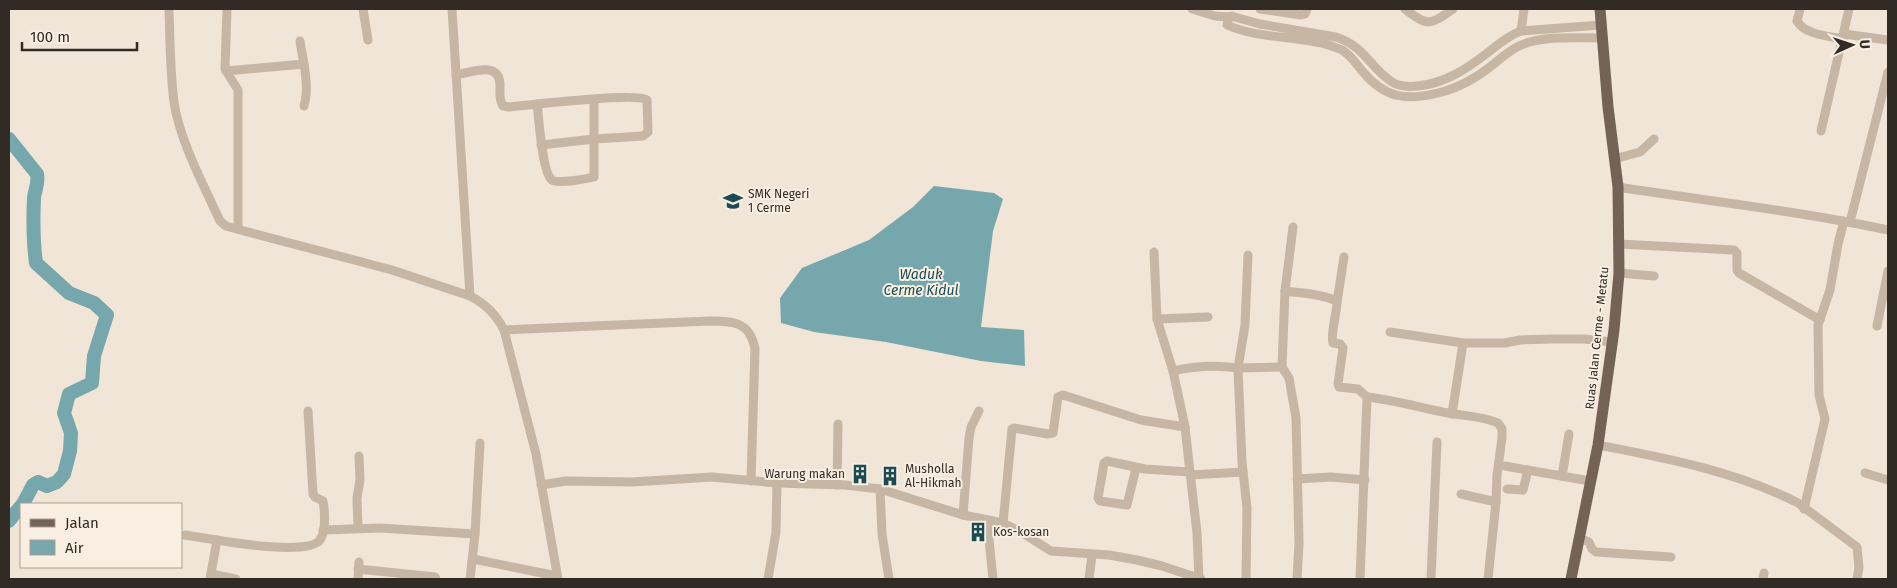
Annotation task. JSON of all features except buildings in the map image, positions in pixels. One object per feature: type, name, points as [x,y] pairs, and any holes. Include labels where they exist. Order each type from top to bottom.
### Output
[{"type":"main road","name":"Ruas Jalan Cerme - Metatu","points":[[1572,579],[1598,445],[1619,273],[1618,187],[1600,9]]},
{"type":"street","points":[[170,9],[174,103],[197,172],[220,220],[226,226],[392,270],[470,296],[491,309],[496,315],[504,330],[536,454],[558,578],[473,559]]},
{"type":"street","points":[[227,9],[226,71],[238,90],[238,229]]},
{"type":"street","points":[[362,9],[368,40]]},
{"type":"street","points":[[452,9],[470,296]]},
{"type":"street","points":[[1192,9],[1206,14],[1322,33],[1347,40],[1359,48],[1392,82],[1402,86],[1439,83],[1468,67],[1510,34],[1521,31],[1601,25]]},
{"type":"street","points":[[1258,34],[1263,9],[1301,16],[1305,14],[1307,9]]},
{"type":"street","points":[[1405,9],[1419,19],[1430,22],[1453,9]]},
{"type":"street","points":[[1521,31],[1524,9]]},
{"type":"street","points":[[1800,9],[1796,21],[1815,33],[1888,40]]},
{"type":"street","points":[[1822,131],[1849,9]]},
{"type":"street","points":[[1229,17],[1227,24],[1229,26],[1258,34],[1310,42],[1343,51],[1379,88],[1396,96],[1416,97],[1438,94],[1455,88],[1474,78],[1520,45],[1538,41],[1602,38]]},
{"type":"street","points":[[300,41],[306,89],[304,106]]},
{"type":"street","points":[[1482,56],[1490,67]]},
{"type":"street","points":[[226,71],[304,64]]},
{"type":"street","points":[[1468,67],[1474,78]]},
{"type":"street","points":[[456,75],[492,70],[498,73],[500,79],[500,101],[503,106],[509,107],[594,100],[645,98],[647,100],[648,132],[643,136],[541,145]]},
{"type":"street","points":[[1804,509],[1825,419],[1819,395],[1818,325],[1830,290],[1838,244],[1847,221],[1888,72]]},
{"type":"street","points":[[1396,96],[1402,86]]},
{"type":"street","points":[[537,104],[545,164],[549,177],[558,182],[594,177],[594,100]]},
{"type":"street","points":[[1614,159],[1640,152],[1654,139]]},
{"type":"street","points":[[1618,187],[1847,221],[1888,230]]},
{"type":"street","points":[[1293,227],[1285,291],[1282,367],[1289,378],[1296,418],[1299,544],[1297,579]]},
{"type":"street","points":[[1619,244],[1734,250],[1737,253],[1738,272],[1820,320]]},
{"type":"street","points":[[541,485],[566,481],[632,482],[712,477],[880,489],[963,515],[1002,523],[1021,532],[1051,551],[1109,555],[1162,566],[1200,579],[1198,533],[1185,427],[1173,371],[1157,319],[1154,252]]},
{"type":"street","points":[[1246,579],[1247,530],[1238,368],[1245,325],[1248,255]]},
{"type":"street","points":[[1344,257],[1336,321],[1331,339],[1333,343],[1340,344],[1343,348],[1339,387],[1358,389],[1367,397],[1399,401],[1452,414],[1490,419],[1498,423],[1502,429],[1488,579]]},
{"type":"street","points":[[1877,326],[1888,271]]},
{"type":"street","points":[[1619,273],[1654,276]]},
{"type":"street","points":[[1285,291],[1320,296],[1337,302]]},
{"type":"street","points":[[1157,319],[1208,316]]},
{"type":"street","points":[[504,330],[709,321],[731,321],[740,324],[750,332],[755,349],[751,481]]},
{"type":"street","points":[[1390,332],[1463,342],[1505,343],[1530,339],[1560,338],[1612,342]]},
{"type":"street","points":[[1452,414],[1463,342]]},
{"type":"street","points":[[1173,371],[1225,366],[1238,368],[1282,367]]},
{"type":"street","points":[[1002,523],[1012,429],[1053,433],[1058,397],[1063,395],[1149,422],[1185,427]]},
{"type":"street","points":[[1360,579],[1367,397]]},
{"type":"street","points":[[185,535],[294,548],[314,544],[321,538],[323,530],[323,501],[315,498],[313,494],[308,411]]},
{"type":"street","points":[[963,515],[969,438],[971,427],[979,411]]},
{"type":"street","points":[[836,485],[838,424]]},
{"type":"street","points":[[1562,476],[1569,434]]},
{"type":"street","points":[[1431,579],[1437,442]]},
{"type":"street","points":[[470,579],[475,534],[480,443]]},
{"type":"street","points":[[1598,445],[1658,456],[1760,487],[1787,498],[1857,547],[1859,568],[1857,579]]},
{"type":"street","points":[[358,528],[359,456]]},
{"type":"street","points":[[1136,468],[1127,505],[1100,501],[1098,494],[1104,463],[1110,461],[1154,471],[1190,474],[1243,472]]},
{"type":"street","points":[[1505,466],[1590,481]]},
{"type":"street","points":[[1507,489],[1523,490],[1528,470]]},
{"type":"street","points":[[1865,473],[1888,480]]},
{"type":"street","points":[[1297,479],[1331,477],[1365,480]]},
{"type":"street","points":[[768,579],[776,532],[777,483]]},
{"type":"street","points":[[880,489],[882,534],[889,579]]},
{"type":"street","points":[[1461,494],[1496,502]]},
{"type":"street","points":[[987,520],[993,579]]},
{"type":"street","points":[[323,530],[380,528],[475,534]]},
{"type":"street","points":[[1580,538],[1590,542],[1592,549],[1596,552],[1671,557]]},
{"type":"street","points":[[217,540],[211,577],[236,579]]},
{"type":"street","points":[[1089,579],[1092,555]]},
{"type":"street","points":[[358,579],[358,565],[434,577],[436,579]]},
{"type":"water","name":"Waduk Cerme Kidul","points":[[934,186],[994,193],[1003,199],[993,231],[981,327],[1024,330],[1025,366],[981,361],[886,342],[814,332],[781,323],[780,298],[802,268],[869,240],[913,207]]},
{"type":"waterway","points":[[9,139],[37,174],[38,180],[33,214],[36,263],[69,293],[94,303],[107,315],[94,356],[92,383],[69,394],[64,413],[71,433],[70,451],[64,474],[57,482],[47,486],[38,482],[33,485],[24,503]]},
{"type":"waterway","points":[[9,521],[20,507]]},
{"type":"place","name":"SMK Negeri 1 Cerme","points":[[733,201]]},
{"type":"place","name":"Warung makan","points":[[860,474]]},
{"type":"place","name":"Musholla Al-Hikmah","points":[[890,476]]},
{"type":"place","name":"Kos-kosan","points":[[978,532]]}]
